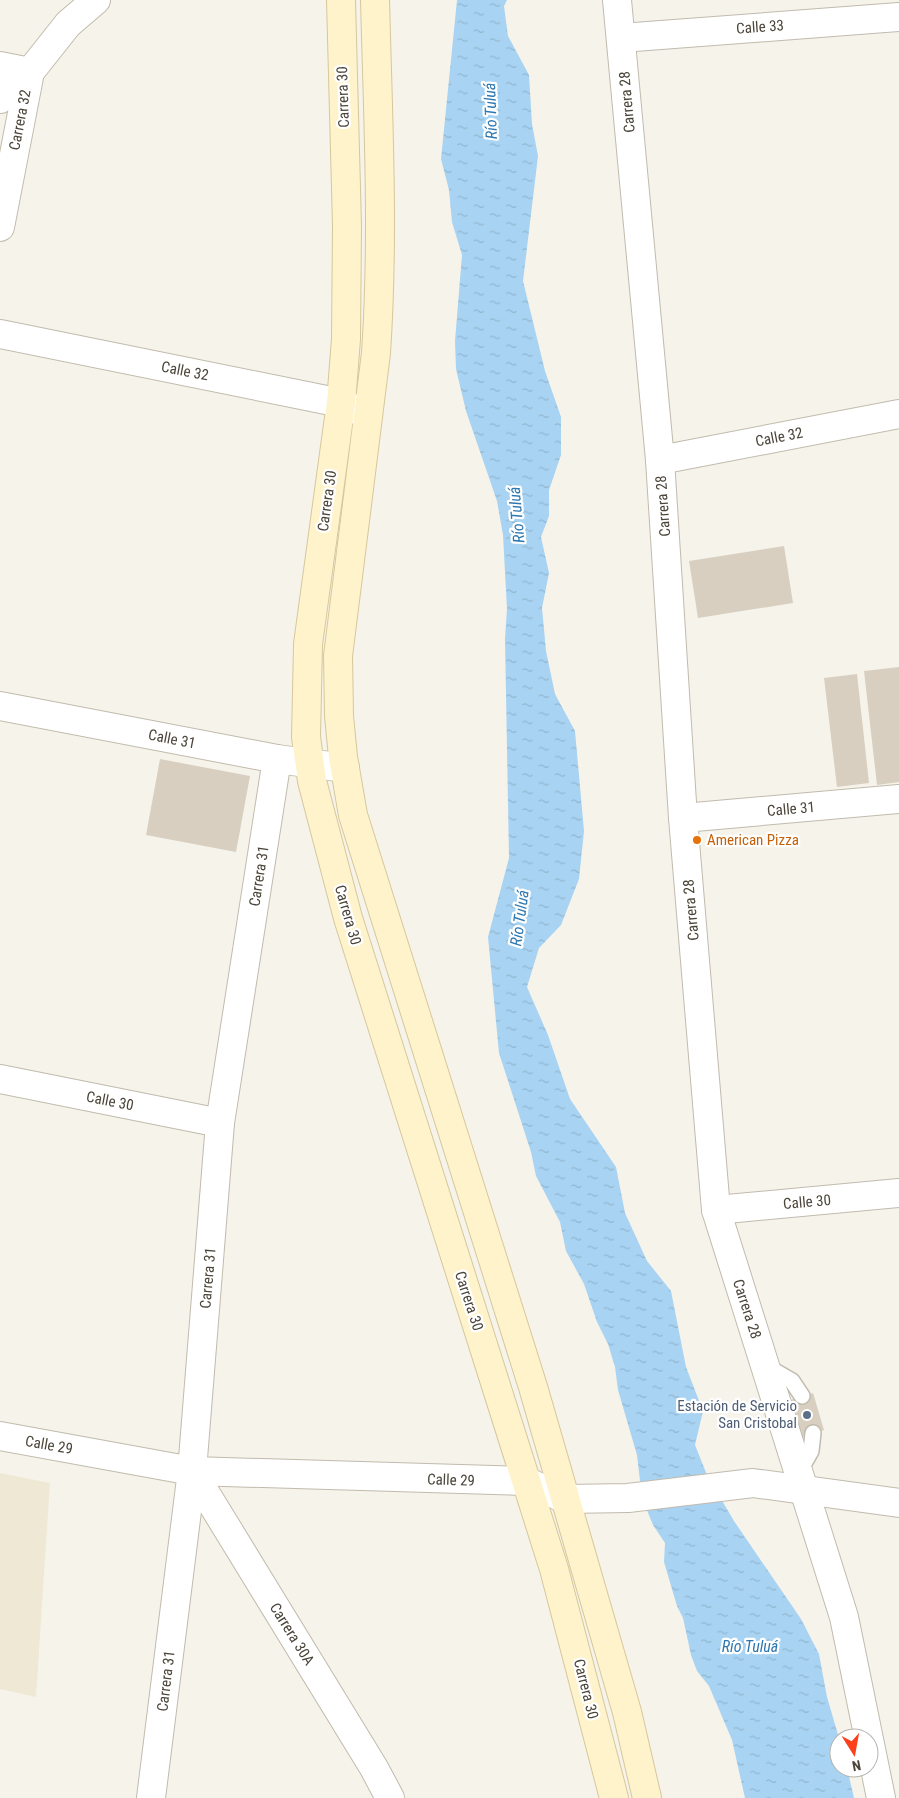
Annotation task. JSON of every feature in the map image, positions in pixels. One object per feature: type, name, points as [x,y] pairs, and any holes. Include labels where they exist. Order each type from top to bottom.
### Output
[{"type":"main road","name":"Carrera 30","points":[[341,0],[347,226],[346,339],[341,403],[308,644],[306,737],[309,764],[326,840],[351,927],[526,1481],[569,1624],[614,1798]]},
{"type":"main road","name":"Carrera 30","points":[[375,0],[380,264],[376,352],[338,656],[339,716],[345,768],[353,815],[373,882],[533,1387],[624,1703],[647,1798]]},
{"type":"street","points":[[0,99],[30,72],[68,24],[96,0]]},
{"type":"street","name":"Carrera 28","points":[[617,0],[660,460],[683,818],[716,1210],[844,1617],[881,1798]]},
{"type":"street","name":"Calle 33","points":[[621,38],[899,17]]},
{"type":"street","points":[[0,66],[30,72]]},
{"type":"street","name":"Carrera 32","points":[[0,227],[30,72]]},
{"type":"street","name":"Calle 32","points":[[0,334],[341,403],[368,414]]},
{"type":"street","name":"Calle 32","points":[[660,460],[899,414]]},
{"type":"street","name":"Calle 31","points":[[0,706],[277,759],[345,768]]},
{"type":"street","name":"Carrera 31","points":[[151,1798],[192,1472],[220,1123],[277,759]]},
{"type":"street","name":"Calle 31","points":[[683,818],[899,799]]},
{"type":"street","name":"Calle 30","points":[[0,1079],[220,1123]]},
{"type":"street","name":"Calle 30","points":[[716,1210],[899,1193]]},
{"type":"street","name":"Calle 29","points":[[0,1436],[192,1472],[526,1481],[565,1499],[628,1498],[753,1483],[802,1481],[899,1503]]},
{"type":"street","name":"Carrera 30A","points":[[192,1472],[374,1768],[390,1798]]},
{"type":"lane","points":[[766,1366],[792,1381],[802,1396]]},
{"type":"lane","points":[[802,1481],[811,1451],[813,1433]]},
{"type":"shaded area","points":[[0,1473],[50,1483],[36,1697],[0,1689]]},
{"type":"water","name":"Río Tuluá","points":[[457,0],[507,0],[504,6],[508,36],[529,75],[532,124],[538,156],[523,281],[545,371],[561,417],[561,455],[549,490],[549,516],[541,537],[549,573],[542,608],[546,651],[555,694],[575,731],[584,831],[579,879],[561,925],[539,948],[527,987],[548,1035],[570,1099],[616,1167],[625,1213],[647,1261],[671,1291],[686,1367],[703,1411],[695,1445],[707,1475],[734,1521],[801,1619],[819,1654],[827,1697],[836,1728],[829,1728],[829,1778],[849,1778],[854,1798],[745,1798],[732,1740],[709,1686],[697,1671],[691,1655],[683,1618],[677,1606],[664,1562],[665,1543],[653,1525],[642,1498],[637,1455],[618,1390],[615,1367],[608,1344],[597,1322],[584,1284],[566,1251],[560,1222],[536,1176],[531,1152],[499,1053],[488,937],[509,858],[505,639],[507,609],[503,535],[497,501],[466,411],[456,369],[455,341],[462,255],[452,222],[449,190],[441,159]]},
{"type":"building","points":[[784,546],[793,603],[698,618],[689,561]]},
{"type":"building","points":[[899,667],[899,782],[877,785],[864,671]]},
{"type":"building","points":[[857,674],[869,783],[837,787],[824,678]]},
{"type":"building","points":[[160,759],[250,776],[236,852],[146,835]]},
{"type":"building","name":"Estación de Servicio San Cristobal","points":[[813,1393],[824,1430],[801,1437],[790,1400]]},
{"type":"place","name":"American Pizza","points":[[697,840]]},
{"type":"place","name":"Estación de Servicio San Cristobal","points":[[807,1415]]}]
